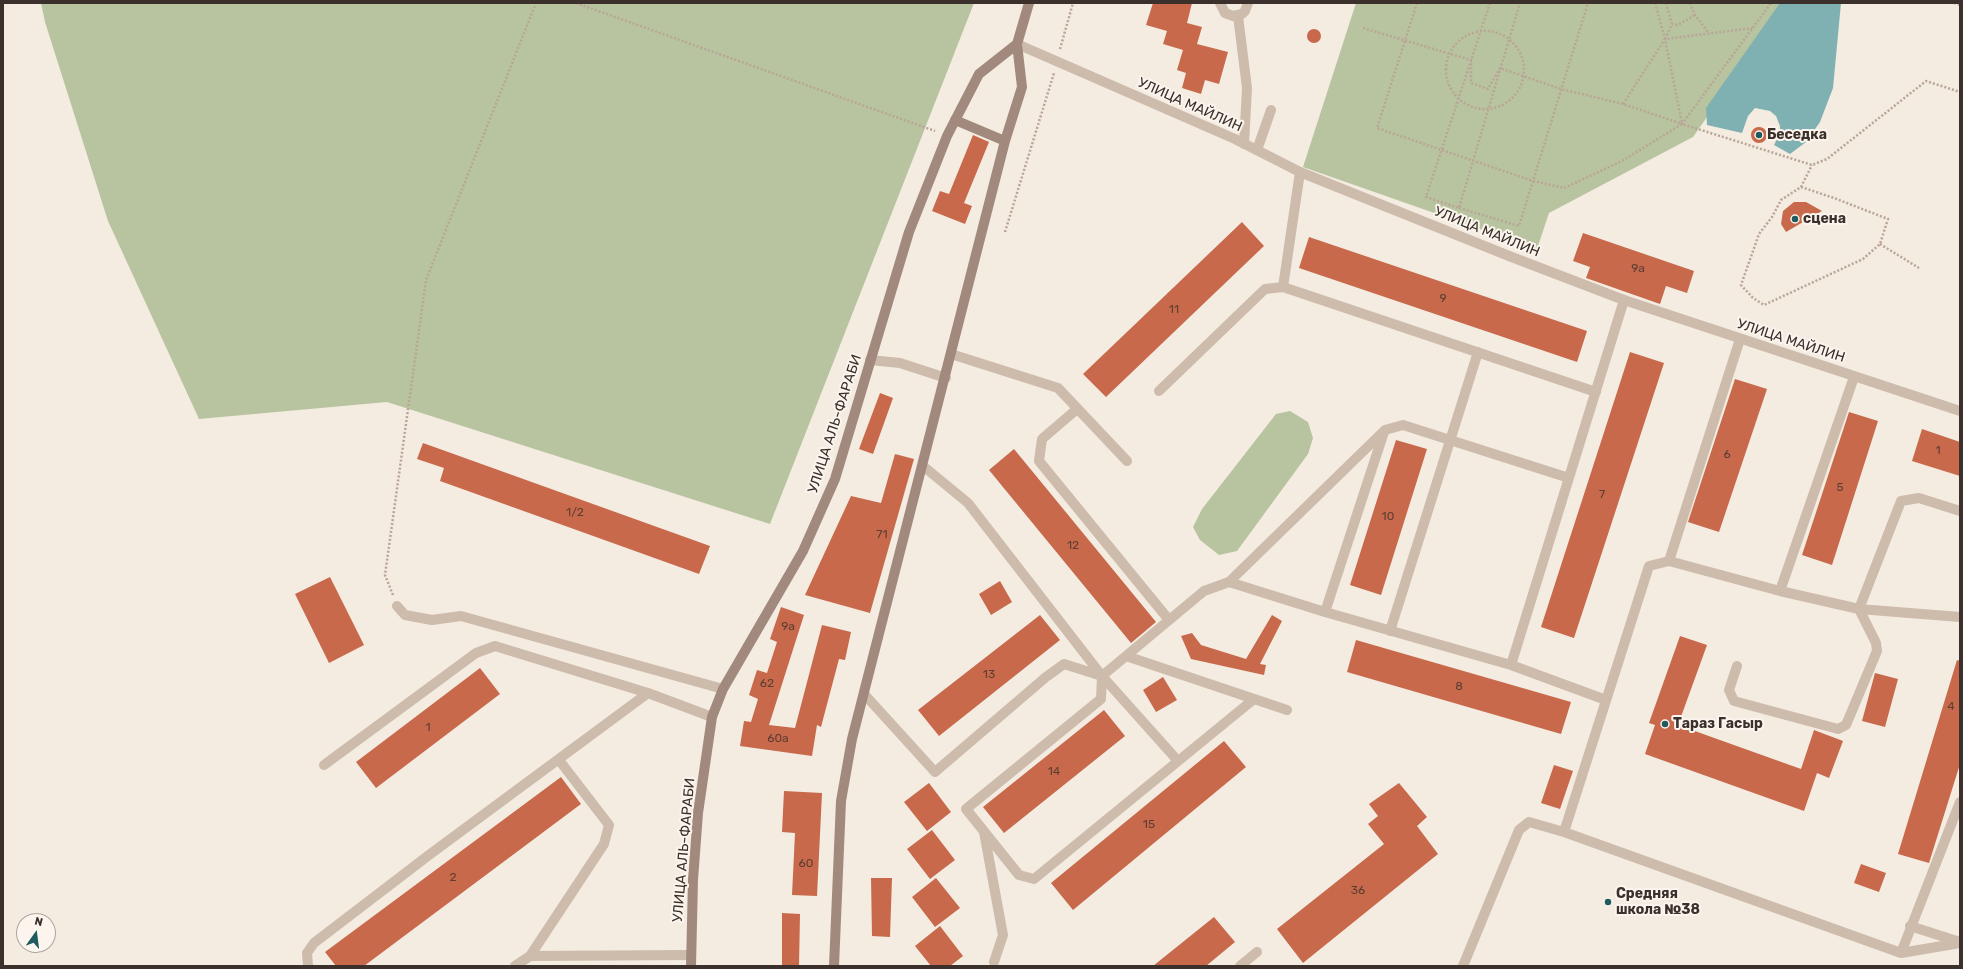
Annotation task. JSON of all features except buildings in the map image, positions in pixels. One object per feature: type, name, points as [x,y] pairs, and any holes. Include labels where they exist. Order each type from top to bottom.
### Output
[{"type":"main road","points":[[834,966],[841,802],[852,739],[865,695],[1005,141],[1022,87],[1017,44],[1029,3]]},
{"type":"main road","name":"УЛИЦА АЛЬ-ФАРАБИ","points":[[691,966],[698,813],[712,717],[723,689],[802,551],[835,479],[909,232],[954,120],[979,74],[1017,44]]},
{"type":"main road","points":[[954,120],[1005,141]]},
{"type":"street","points":[[1220,3],[1225,13],[1233,16],[1238,16],[1245,11],[1248,3]]},
{"type":"street","points":[[1238,16],[1247,88],[1244,144]]},
{"type":"street","name":"УЛИЦА МАЙЛИН","points":[[1017,44],[1244,144],[1300,172],[1624,300],[1854,377],[1960,410]]},
{"type":"street","points":[[1257,150],[1271,110]]},
{"type":"street","points":[[1283,287],[1300,172]]},
{"type":"street","points":[[1158,391],[1265,289],[1283,287],[1596,392]]},
{"type":"street","points":[[1511,665],[1624,300]]},
{"type":"street","points":[[1668,561],[1740,339]]},
{"type":"street","points":[[1390,631],[1478,352]]},
{"type":"street","points":[[951,354],[1058,388],[1127,461]]},
{"type":"street","points":[[870,360],[900,363],[946,378]]},
{"type":"street","points":[[1780,591],[1854,377]]},
{"type":"street","points":[[1077,409],[1042,439],[1039,461],[1169,620]]},
{"type":"street","points":[[1254,699],[1034,879],[1019,875],[966,809],[1101,699],[1102,676],[1204,591],[1229,582],[1385,430],[1403,425],[1569,478]]},
{"type":"street","points":[[1325,612],[1385,430]]},
{"type":"street","points":[[923,466],[968,504],[1102,676],[1178,761]]},
{"type":"street","points":[[1737,666],[1729,690],[1734,701],[1838,729],[1846,725],[1877,651],[1876,642],[1859,609],[1901,501],[1920,498],[1960,511]]},
{"type":"street","points":[[1564,832],[1649,566],[1668,561],[1780,591],[1859,609],[1960,617]]},
{"type":"street","points":[[1229,582],[1325,612],[1511,665],[1606,700]]},
{"type":"street","points":[[397,606],[405,615],[432,620],[461,616],[723,689]]},
{"type":"street","points":[[324,765],[476,653],[495,646],[648,693],[712,717]]},
{"type":"street","points":[[1126,656],[1287,710]]},
{"type":"street","points":[[865,695],[935,772],[1046,677],[1064,664],[1102,676]]},
{"type":"street","points":[[308,966],[307,953],[314,943],[428,855],[648,693]]},
{"type":"street","points":[[515,966],[530,956],[604,844],[609,824],[559,760]]},
{"type":"street","points":[[1901,953],[1910,926],[1957,819],[1960,802]]},
{"type":"street","points":[[1463,966],[1519,830],[1529,822],[1564,832],[1901,953],[1960,943]]},
{"type":"street","points":[[983,830],[1003,935],[994,962]]},
{"type":"street","points":[[1910,926],[1960,943]]},
{"type":"street","points":[[1240,966],[1257,952]]},
{"type":"street","points":[[530,956],[691,955]]},
{"type":"path","points":[[397,606],[385,575],[426,280],[536,3]]},
{"type":"path","points":[[576,3],[947,136]]},
{"type":"path","points":[[1005,232],[1073,3]]},
{"type":"path","points":[[1417,3],[1378,128],[1533,181],[1564,188],[1622,161],[1682,124],[1771,3]]},
{"type":"path","points":[[1490,3],[1426,197],[1519,226],[1588,3]]},
{"type":"path","points":[[1459,208],[1520,3]]},
{"type":"path","points":[[1655,3],[1665,39],[1682,124]]},
{"type":"path","points":[[1623,104],[1665,39],[1672,24],[1666,3]]},
{"type":"path","points":[[1690,3],[1695,14],[1708,32]]},
{"type":"path","points":[[1954,3],[1960,5]]},
{"type":"path","points":[[1672,24],[1678,25],[1695,14]]},
{"type":"path","points":[[1364,28],[1404,42],[1471,60]]},
{"type":"path","points":[[1665,39],[1708,32],[1753,28]]},
{"type":"path","points":[[1480,30],[1494,32],[1510,38],[1523,56],[1525,66],[1524,77],[1520,89],[1512,99],[1501,106],[1489,109],[1472,107],[1458,99],[1450,89],[1446,78],[1448,54],[1456,42],[1467,34],[1480,30]]},
{"type":"path","points":[[1471,60],[1471,83],[1488,89],[1500,68]]},
{"type":"path","points":[[1500,68],[1561,89],[1623,104],[1812,165],[1827,159],[1926,81],[1960,92]]},
{"type":"path","points":[[1801,187],[1888,219],[1880,244],[1863,259],[1764,304],[1753,298],[1741,285],[1759,234],[1772,217],[1781,200],[1801,187],[1812,165]]},
{"type":"path","points":[[1880,244],[1919,268]]},
{"type":"green space","points":[[41,3],[974,3],[770,524],[387,402],[199,419],[108,221],[45,22]]},
{"type":"green space","points":[[1356,3],[1787,3],[1693,137],[1549,213],[1537,249],[1303,167]]},
{"type":"green space","points":[[1290,411],[1308,422],[1313,438],[1308,454],[1237,551],[1219,555],[1200,540],[1193,527],[1202,509],[1276,414]]},
{"type":"water","points":[[1780,3],[1841,3],[1833,88],[1820,122],[1806,142],[1790,154],[1774,145],[1780,133],[1780,126],[1776,116],[1770,111],[1755,108],[1748,116],[1742,133],[1707,125],[1706,108]]},
{"type":"place","name":"Беседка","points":[[1759,135]]},
{"type":"place","name":"сцена","points":[[1795,219]]},
{"type":"place","name":"Тараз Гасыр","points":[[1665,724]]},
{"type":"place","name":"Средняя школа №38","points":[[1608,902]]}]
